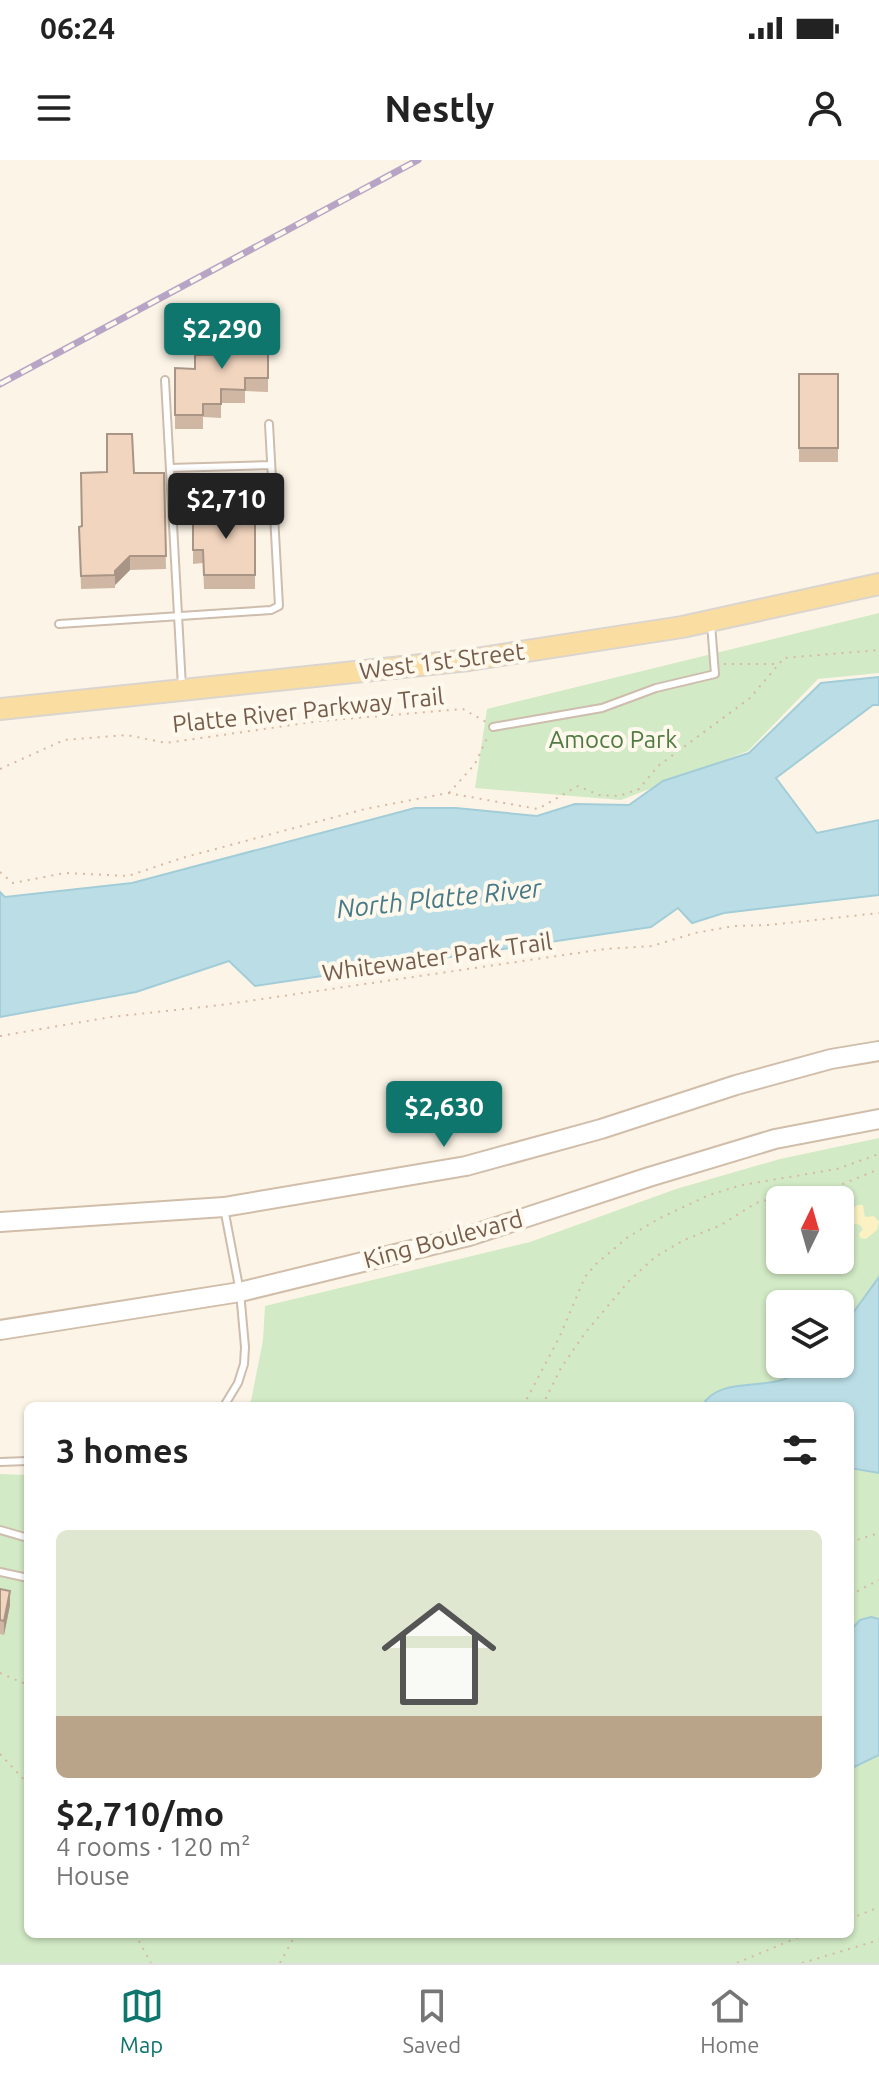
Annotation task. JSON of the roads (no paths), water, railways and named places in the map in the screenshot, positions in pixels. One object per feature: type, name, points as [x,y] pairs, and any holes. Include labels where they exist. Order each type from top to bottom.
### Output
[{"type":"main road","name":"West 1st Street","points":[[0,709],[469,660],[682,627],[879,584]]},
{"type":"street","points":[[0,1222],[224,1207],[466,1166],[601,1129],[749,1081],[831,1059],[879,1051]]},
{"type":"street","name":"King Boulevard","points":[[0,1330],[240,1292],[469,1236],[775,1139],[879,1119]]},
{"type":"lane","points":[[165,380],[182,690]]},
{"type":"lane","points":[[59,624],[271,610],[279,606],[269,424]]},
{"type":"lane","points":[[170,468],[271,465]]},
{"type":"lane","points":[[493,727],[602,708],[656,688],[715,674],[711,621]]},
{"type":"lane","points":[[224,1207],[240,1292],[245,1347],[238,1383],[226,1402]]},
{"type":"lane","points":[[0,1462],[24,1461]]},
{"type":"lane","points":[[0,1530],[24,1537]]},
{"type":"lane","points":[[0,1572],[24,1577]]},
{"type":"water","name":"North Platte River","points":[[879,677],[879,705],[873,705],[776,778],[817,833],[879,820],[879,895],[724,913],[692,923],[678,908],[651,927],[255,986],[229,961],[136,992],[0,1017],[0,892],[5,897],[132,883],[415,808],[456,808],[537,816],[575,804],[629,805],[663,781],[749,753],[821,683]]},
{"type":"water","points":[[879,1277],[879,1473],[854,1469],[854,1402],[705,1402],[727,1388],[782,1380],[854,1378],[854,1312]]},
{"type":"water","points":[[871,1617],[879,1619],[879,1755],[854,1767],[854,1627],[860,1620]]},
{"type":"railway","points":[[0,384],[418,160]]},
{"type":"park label","name":"Amoco Park","points":[[613,739]]}]
